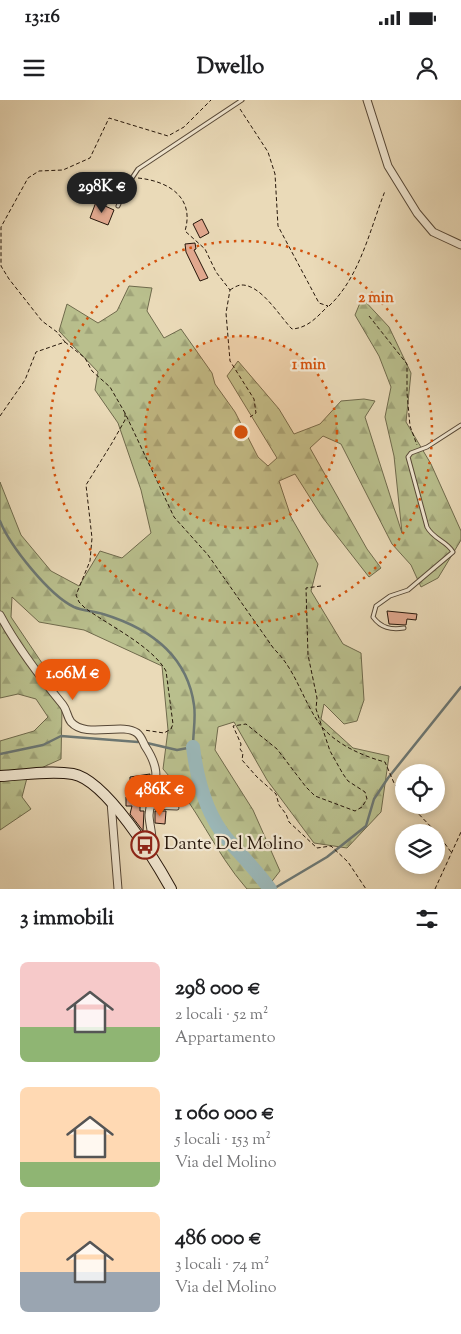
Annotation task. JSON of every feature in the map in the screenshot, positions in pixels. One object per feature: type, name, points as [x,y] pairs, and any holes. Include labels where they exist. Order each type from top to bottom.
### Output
[{"type":"street","points":[[367,100],[388,166],[417,214],[433,232],[461,245]]},
{"type":"street","points":[[0,615],[14,640],[64,707],[71,722],[79,727],[90,729],[138,733],[152,756],[157,777],[151,807],[150,836],[152,846],[149,851]]},
{"type":"street","points":[[0,776],[74,774],[94,784],[111,802],[149,851],[171,889]]},
{"type":"street","points":[[111,802],[118,889]]},
{"type":"lane","points":[[118,206],[138,169],[242,100]]},
{"type":"lane","points":[[404,628],[394,630],[382,626],[373,617],[376,606],[390,596],[408,590],[428,571],[442,564],[453,552],[450,546],[431,535],[427,527],[408,464],[408,457],[411,453],[461,425]]},
{"type":"lane","points":[[151,807],[177,808]]},
{"type":"path","points":[[211,100],[184,127],[168,136],[109,118],[90,158],[63,170],[39,172],[28,178],[1,228],[2,266],[9,279],[42,321],[85,358],[92,371],[110,386],[125,413],[174,517],[208,555],[274,649],[286,661],[320,724],[340,742],[360,754],[385,762],[395,785]]},
{"type":"path","points":[[237,104],[268,152],[275,174],[278,226],[319,303],[328,306]]},
{"type":"path","points":[[132,178],[156,180],[180,196],[188,210],[185,231],[204,249],[216,272],[230,290],[226,313],[230,361],[254,399],[256,413],[250,417]]},
{"type":"path","points":[[230,290],[241,285],[256,290],[268,300],[280,317],[292,329],[301,329],[312,322],[342,293],[351,278],[385,191]]},
{"type":"path","points":[[370,316],[408,364],[407,394],[410,426],[414,441],[420,449]]},
{"type":"path","points":[[0,416],[25,380],[36,352],[65,342]]},
{"type":"path","points":[[125,413],[125,420],[86,485],[92,538],[90,561],[76,595],[79,602],[85,608],[134,640],[162,664],[166,671],[173,724],[171,729],[164,733],[143,730],[138,733]]},
{"type":"path","points":[[321,586],[306,588],[308,655],[317,698],[316,709],[330,751],[348,781],[365,792],[367,799],[362,807],[355,811],[315,796],[306,787],[287,760],[269,741],[246,724],[233,726],[233,730],[241,744],[242,760],[256,777],[276,794],[279,806],[286,814],[289,822],[317,848],[331,846],[338,852],[366,889]]},
{"type":"path","points":[[418,814],[428,824]]},
{"type":"path","points":[[435,889],[461,832]]},
{"type":"path","points":[[445,845],[451,853]]},
{"type":"green space","points":[[129,286],[152,288],[147,311],[164,338],[181,329],[212,373],[215,384],[235,412],[258,457],[268,466],[277,458],[227,376],[238,361],[279,409],[294,434],[320,424],[341,401],[364,399],[375,401],[365,417],[402,533],[394,456],[385,417],[391,387],[379,356],[355,315],[362,298],[389,327],[411,373],[406,422],[431,464],[461,531],[461,540],[438,578],[421,587],[411,565],[392,544],[341,444],[323,436],[310,448],[367,549],[381,568],[369,577],[323,518],[295,474],[279,481],[291,517],[318,564],[311,591],[343,644],[361,653],[364,700],[357,721],[344,724],[324,704],[321,719],[353,748],[389,756],[381,812],[347,848],[314,843],[267,780],[234,722],[218,727],[215,750],[253,810],[280,871],[266,889],[247,889],[235,875],[186,798],[163,769],[168,730],[162,666],[84,630],[39,622],[12,597],[11,617],[44,666],[62,708],[61,759],[28,774],[22,797],[31,809],[0,830],[0,741],[34,731],[48,717],[36,699],[18,694],[0,698],[0,482],[21,535],[51,571],[79,586],[100,551],[122,558],[151,533],[141,490],[118,423],[95,390],[98,372],[59,331],[67,304],[98,323],[117,311]]},
{"type":"building","points":[[96,202],[114,210],[108,225],[90,218]]},
{"type":"building","points":[[202,219],[209,233],[200,238],[193,224]]},
{"type":"building","points":[[195,243],[196,249],[194,250],[208,278],[200,281],[186,252],[185,244]]},
{"type":"building","points":[[387,611],[417,614],[416,620],[407,619],[406,625],[389,624]]},
{"type":"building","points":[[150,774],[149,785],[140,786],[140,811],[144,811],[143,831],[130,814],[132,806],[126,806],[126,797],[130,797],[130,777]]},
{"type":"building","points":[[155,811],[166,811],[165,824],[155,823]]},
{"type":"waterway","points":[[0,521],[12,543],[31,569],[64,601],[74,607],[103,614],[136,627],[150,635],[174,657],[190,687],[194,705],[193,747],[177,750],[147,743]]},
{"type":"waterway","points":[[273,889],[327,857],[366,826],[374,799],[388,778],[461,687]]},
{"type":"waterway","points":[[0,754],[43,745],[61,736],[138,742]]},
{"type":"waterway","points":[[193,747],[200,784],[213,819],[227,839],[270,889]]},
{"type":"place","name":"Dante Del Molino","points":[[145,845]]}]
